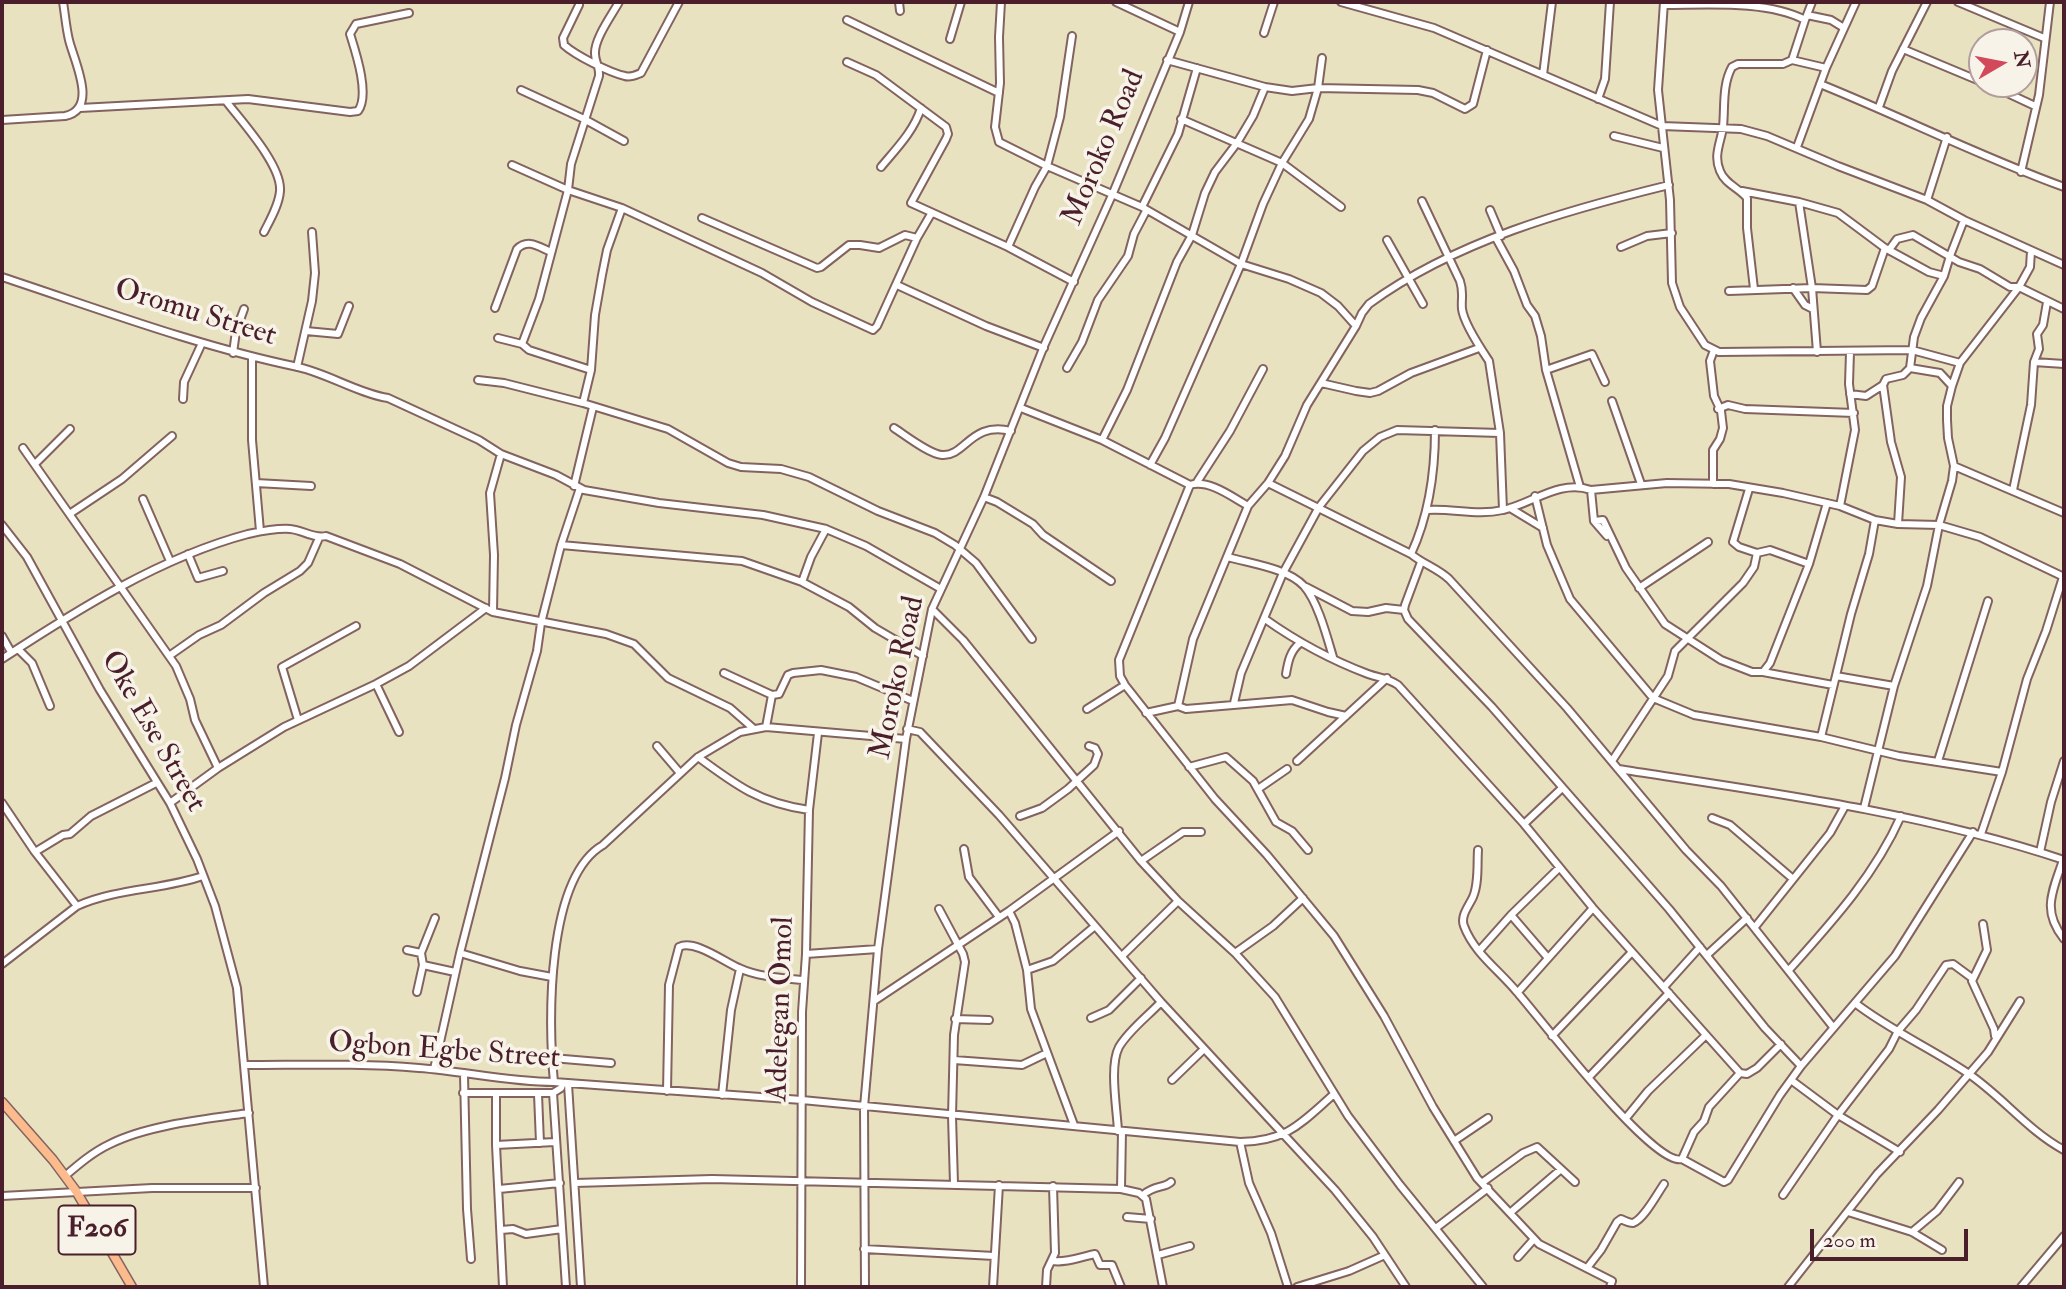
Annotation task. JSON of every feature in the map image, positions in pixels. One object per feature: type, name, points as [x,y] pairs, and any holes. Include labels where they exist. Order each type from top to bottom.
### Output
[{"type":"main road","points":[[2,1102],[64,1174]]},
{"type":"main road","name":"F206","points":[[64,1174],[132,1287]]},
{"type":"street","points":[[2,120],[65,116],[74,114],[80,108],[83,99],[80,77],[68,39],[63,2]]},
{"type":"street","points":[[522,344],[539,299],[568,190],[571,164],[599,76],[600,67],[594,53],[619,2]]},
{"type":"street","points":[[579,5],[563,38],[564,45],[600,67],[624,76],[641,74],[679,2]]},
{"type":"street","points":[[899,2],[900,10]]},
{"type":"street","points":[[950,39],[961,2]]},
{"type":"street","points":[[1001,2],[999,93],[995,127],[999,142],[1047,166],[1113,193],[1241,264],[1289,279],[1321,293],[1338,306],[1356,326]]},
{"type":"street","points":[[1116,2],[1127,4],[1180,32]]},
{"type":"street","name":"Moroko Road","points":[[864,1287],[864,1107],[878,949],[907,729],[932,609],[984,497],[1044,348],[1113,193],[1180,32],[1189,2]]},
{"type":"street","points":[[1264,33],[1274,2]]},
{"type":"street","points":[[1341,2],[1373,5],[1416,21],[1662,126],[1723,128],[1766,136],[1797,147],[1838,166],[1927,200],[1964,220],[2064,265]]},
{"type":"street","points":[[1543,75],[1552,2]]},
{"type":"street","points":[[1598,99],[1605,79],[1610,2]]},
{"type":"street","points":[[1793,60],[1812,2]]},
{"type":"street","points":[[1797,147],[1826,68],[1856,2]]},
{"type":"street","points":[[1879,107],[1892,71],[1927,2]]},
{"type":"street","points":[[1958,2],[2044,38]]},
{"type":"street","points":[[2021,172],[2039,95],[2049,2]]},
{"type":"street","points":[[1844,28],[1831,20],[1730,3],[1664,4],[1658,90],[1669,185],[1674,295],[1705,345],[1714,350],[1912,350],[1960,363]]},
{"type":"street","points":[[80,108],[248,99],[350,113],[358,111],[361,106],[362,84],[350,34],[352,28],[356,24],[409,13]]},
{"type":"street","points":[[847,20],[999,93]]},
{"type":"street","points":[[1008,247],[1047,166],[1060,117],[1072,36]]},
{"type":"street","points":[[1903,49],[1968,76]]},
{"type":"street","points":[[1167,60],[1265,87],[1292,91],[1318,88],[1418,90],[1433,93],[1467,109],[1473,104],[1487,50]]},
{"type":"street","points":[[1150,465],[1165,438],[1282,163],[1308,119],[1318,88],[1322,58]]},
{"type":"street","points":[[1754,289],[1747,228],[1747,198],[1736,190],[1718,168],[1723,105],[1732,67],[1738,64],[1783,64],[1793,60],[1826,68]]},
{"type":"street","points":[[848,62],[876,75],[940,121],[948,134],[911,203],[1008,247],[1074,282]]},
{"type":"street","points":[[1067,368],[1082,342],[1098,300],[1128,256],[1144,209],[1168,156],[1197,68]]},
{"type":"street","points":[[1820,84],[1879,107],[2021,172],[2064,187]]},
{"type":"street","points":[[1102,440],[1131,378],[1177,261],[1192,235],[1205,193],[1215,172],[1237,143],[1265,87]]},
{"type":"street","points":[[521,90],[624,141]]},
{"type":"street","points":[[2018,98],[2035,106]]},
{"type":"street","points":[[226,101],[266,155],[277,175],[280,192],[264,232]]},
{"type":"street","points":[[881,167],[902,143],[918,118],[921,108]]},
{"type":"street","points":[[1181,119],[1282,163],[1341,207]]},
{"type":"street","points":[[1614,136],[1663,148]]},
{"type":"street","points":[[1927,200],[1947,137]]},
{"type":"street","points":[[512,165],[568,190],[622,208],[762,273],[812,302],[873,330],[931,214]]},
{"type":"street","points":[[1178,706],[1193,639],[1248,506],[1268,483],[1285,456],[1307,405],[1369,304],[1447,258],[1499,237],[1586,205],[1669,185]]},
{"type":"street","points":[[1736,190],[1799,202],[1838,213],[1887,249],[1929,272],[1944,276]]},
{"type":"street","points":[[1422,201],[1460,281],[1463,290],[1463,314],[1479,348],[1489,361],[1500,433],[1506,509]]},
{"type":"street","points":[[1799,202],[1817,352]]},
{"type":"street","points":[[583,403],[591,370],[595,315],[607,250],[622,208]]},
{"type":"street","points":[[1490,210],[1527,305],[1535,316],[1546,370],[1580,486]]},
{"type":"street","points":[[702,218],[817,268],[849,246],[879,248],[905,235],[917,238]]},
{"type":"street","points":[[1850,394],[1866,396],[1886,379],[1903,375],[1910,368],[1921,318],[1944,276],[1964,220]]},
{"type":"street","points":[[298,367],[315,273],[312,232]]},
{"type":"street","points":[[1621,247],[1647,236],[1672,233]]},
{"type":"street","points":[[1729,291],[1870,289],[1887,249],[1897,239],[1913,236],[1969,267],[1980,269],[2010,288],[2019,287],[2064,309]]},
{"type":"street","points":[[1387,240],[1411,278],[1423,304]]},
{"type":"street","points":[[495,308],[517,249],[523,244],[531,243],[551,252]]},
{"type":"street","points":[[1864,808],[1894,686],[1927,586],[1954,466],[1947,420],[1952,386],[1960,363],[2019,287],[2030,267],[2031,251]]},
{"type":"street","name":"Oromu Street","points":[[2,277],[233,353],[298,367],[374,396],[388,398],[479,440],[501,454],[556,475],[589,492],[763,515],[826,529],[866,546],[941,589]]},
{"type":"street","points":[[897,285],[986,326],[1044,348]]},
{"type":"street","points":[[1793,288],[1805,305],[1813,309]]},
{"type":"street","points":[[2013,490],[2031,405],[2034,362],[2039,349],[2037,334],[2043,325],[2047,302]]},
{"type":"street","points":[[306,331],[338,334],[349,306]]},
{"type":"street","points":[[233,353],[236,331],[244,309]]},
{"type":"street","points":[[498,338],[522,344],[529,350],[591,370]]},
{"type":"street","points":[[183,399],[184,382],[202,343]]},
{"type":"street","points":[[1321,383],[1370,393],[1384,389],[1411,373],[1479,348]]},
{"type":"street","points":[[1713,484],[1713,450],[1723,428],[1721,411],[1718,410],[1714,396],[1710,361],[1714,350]]},
{"type":"street","points":[[1840,506],[1855,430],[1850,394],[1850,352]]},
{"type":"street","points":[[1546,370],[1592,354],[1605,382]]},
{"type":"street","points":[[252,358],[252,440],[260,531]]},
{"type":"street","points":[[2034,362],[2064,364]]},
{"type":"street","points":[[1910,368],[1940,373],[1952,386]]},
{"type":"street","points":[[1263,369],[1230,430],[1194,484],[1119,660],[1120,676],[1189,767],[1334,936],[1384,1016],[1477,1178],[1534,1239],[1544,1247],[1612,1281],[1610,1287]]},
{"type":"street","points":[[478,380],[505,383],[583,403],[677,433],[728,463],[741,467],[781,469],[809,477],[878,511],[935,533],[955,544],[976,563],[1032,639]]},
{"type":"street","points":[[1882,385],[1891,442],[1901,477],[1898,524]]},
{"type":"street","points":[[1612,401],[1641,484]]},
{"type":"street","points":[[1718,410],[1728,405],[1745,409],[1854,413]]},
{"type":"street","points":[[434,1069],[455,972],[577,487],[593,407]]},
{"type":"street","points":[[1021,408],[1102,440],[1194,484],[1226,493],[1248,506]]},
{"type":"street","points":[[894,428],[943,456],[982,431],[1011,431]]},
{"type":"street","points":[[35,464],[70,429]]},
{"type":"street","points":[[1234,703],[1241,673],[1283,572],[1319,507],[1363,451],[1380,438],[1397,430],[1500,433]]},
{"type":"street","points":[[1411,554],[1427,510],[1435,453],[1435,430]]},
{"type":"street","points":[[71,513],[122,480],[172,436]]},
{"type":"street","points":[[23,448],[169,656],[180,675],[195,720],[218,768]]},
{"type":"street","points":[[490,610],[494,555],[490,493],[501,454]]},
{"type":"street","points":[[1954,466],[2064,513]]},
{"type":"street","points":[[256,483],[311,486]]},
{"type":"street","points":[[1268,483],[1411,554],[1421,562],[1438,569],[1458,587],[1755,927],[1833,1027]]},
{"type":"street","points":[[1427,510],[1448,509],[1469,513],[1506,509],[1554,490],[1580,486],[1591,490],[1641,484],[1713,484],[1783,493],[1840,506],[1875,520],[1898,524],[1939,525],[1980,537],[2064,577],[2027,679],[2002,772],[1977,833],[1913,930],[1801,1066],[1728,1181],[1722,1181],[1682,1159],[1675,1160],[1655,1147],[1603,1096],[1518,992],[1479,951],[1462,919],[1476,889],[1478,850]]},
{"type":"street","points":[[1749,489],[1733,542],[1757,553],[1770,550],[1809,564]]},
{"type":"street","points":[[1591,490],[1594,521],[1603,520],[1639,588],[1665,624],[1721,660],[1752,672],[1778,674],[1833,685]]},
{"type":"street","points":[[1535,496],[1553,561],[1577,609],[1653,698],[1694,715],[1821,737],[1920,760],[2002,772]]},
{"type":"street","points":[[984,497],[1033,524],[1043,535],[1111,582]]},
{"type":"street","points":[[144,499],[170,561]]},
{"type":"street","points":[[1763,672],[1770,663],[1809,564],[1827,503]]},
{"type":"street","points":[[1506,509],[1543,528]]},
{"type":"street","points":[[1821,737],[1851,614],[1870,554],[1875,520]]},
{"type":"street","name":"Oke Ese Street","points":[[2,525],[27,556],[106,701],[170,803],[203,876],[215,906],[237,988],[246,1065]]},
{"type":"street","points":[[2,659],[62,621],[170,561],[260,531],[290,529],[319,538],[326,536],[400,564],[490,610],[541,623],[606,634],[638,646],[668,678],[730,708],[754,729]]},
{"type":"street","points":[[802,582],[811,557],[826,529]]},
{"type":"street","points":[[2,539],[9,534]]},
{"type":"street","points":[[169,656],[199,635],[221,625],[264,593],[300,571],[308,563],[319,538]]},
{"type":"street","points":[[1639,588],[1708,542]]},
{"type":"street","points":[[561,545],[741,561],[802,582],[849,607],[875,628],[923,656]]},
{"type":"street","points":[[1612,761],[1668,676],[1675,652],[1743,583],[1754,567],[1757,553]]},
{"type":"street","points":[[188,554],[198,578],[223,571]]},
{"type":"street","points":[[1228,557],[1283,572],[1352,611],[1368,612],[1386,608],[1405,610]]},
{"type":"street","points":[[1421,562],[1405,610],[1408,619],[1492,707],[1801,1066]]},
{"type":"street","points":[[1304,586],[1320,615],[1333,657]]},
{"type":"street","points":[[1938,761],[1988,601]]},
{"type":"street","points":[[932,609],[963,640],[1141,861],[1275,997],[1333,1095],[1400,1185],[1483,1287]]},
{"type":"street","points":[[170,803],[218,768],[298,720],[409,666],[490,610]]},
{"type":"street","points":[[1265,619],[1300,643],[1387,678],[1413,699],[1740,1073],[1747,1074],[1757,1068],[1781,1044]]},
{"type":"street","points":[[298,720],[282,667],[356,626]]},
{"type":"street","points":[[2,636],[15,651],[32,663],[51,706]]},
{"type":"street","points":[[1286,674],[1294,647],[1300,643]]},
{"type":"street","points":[[1770,663],[1778,674]]},
{"type":"street","points":[[724,673],[772,695],[779,694],[788,675],[821,670],[856,677],[913,701]]},
{"type":"street","points":[[1377,676],[1380,685]]},
{"type":"street","points":[[1836,676],[1894,686]]},
{"type":"street","points":[[1297,761],[1387,678]]},
{"type":"street","points":[[376,684],[399,732]]},
{"type":"street","points":[[1087,709],[1125,685]]},
{"type":"street","points":[[766,727],[772,695]]},
{"type":"street","points":[[1146,713],[1178,706],[1186,709],[1292,700],[1346,716]]},
{"type":"street","points":[[554,1082],[551,1058],[552,977],[568,892],[593,851],[604,845],[698,757],[740,732],[766,727],[906,738]]},
{"type":"street","points":[[907,729],[920,732],[999,814],[1161,1002],[1357,1216],[1406,1287]]},
{"type":"street","name":"Adelegan Omol","points":[[801,1287],[803,980],[809,810],[818,733]]},
{"type":"street","points":[[657,746],[681,773]]},
{"type":"street","points":[[1020,816],[1042,808],[1097,760],[1095,748],[1089,746]]},
{"type":"street","points":[[698,757],[734,783],[769,802],[809,810]]},
{"type":"street","points":[[1189,767],[1226,757],[1245,773],[1258,789],[1276,821],[1292,831],[1308,850]]},
{"type":"street","points":[[2040,852],[2064,761]]},
{"type":"street","points":[[1258,789],[1287,769]]},
{"type":"street","points":[[1618,769],[1864,808],[1977,833],[2064,860],[2050,906],[2055,927],[2064,939]]},
{"type":"street","points":[[35,852],[63,835],[70,834],[91,816],[156,783]]},
{"type":"street","points":[[1524,824],[1562,789]]},
{"type":"street","points":[[2,803],[76,906]]},
{"type":"street","points":[[1755,927],[1830,833],[1845,806]]},
{"type":"street","points":[[1789,970],[1858,890],[1891,838],[1901,816]]},
{"type":"street","points":[[1712,818],[1730,825],[1793,878]]},
{"type":"street","points":[[874,1001],[1009,911],[1119,831]]},
{"type":"street","points":[[1141,861],[1183,832],[1201,832]]},
{"type":"street","points":[[964,849],[969,877],[999,917]]},
{"type":"street","points":[[1479,951],[1559,868]]},
{"type":"street","points":[[2,964],[76,906],[134,889],[203,876]]},
{"type":"street","points":[[1234,953],[1273,926],[1303,898]]},
{"type":"street","points":[[1122,956],[1178,901]]},
{"type":"street","points":[[939,908],[963,954],[964,970],[955,1019],[951,1116],[954,1184]]},
{"type":"street","points":[[1518,992],[1594,908]]},
{"type":"street","points":[[1009,911],[1016,923],[1027,970],[1031,1009],[1074,1125]]},
{"type":"street","points":[[1511,915],[1548,958]]},
{"type":"street","points":[[418,992],[423,965],[421,953],[435,918]]},
{"type":"street","points":[[1707,955],[1747,918]]},
{"type":"street","points":[[1983,923],[1987,950],[1972,978],[1973,986],[1996,1036]]},
{"type":"street","points":[[1027,970],[1053,961],[1095,926]]},
{"type":"street","points":[[803,980],[740,969],[717,955],[686,944],[679,947],[669,985],[667,1091],[802,1100],[1240,1142],[1283,1135],[1297,1127],[1333,1095]]},
{"type":"street","points":[[1589,1077],[1667,990],[1700,947]]},
{"type":"street","points":[[806,954],[878,949]]},
{"type":"street","points":[[407,950],[421,953]]},
{"type":"street","points":[[1552,1036],[1632,952]]},
{"type":"street","points":[[460,953],[520,971],[552,977]]},
{"type":"street","points":[[1783,1195],[1946,965],[1953,964],[1972,978]]},
{"type":"street","points":[[423,965],[455,972]]},
{"type":"street","points":[[722,1095],[731,1010],[740,969]]},
{"type":"street","points":[[1091,1018],[1109,1010],[1141,978]]},
{"type":"street","points":[[1788,1287],[1877,1174],[1900,1153],[1992,1046],[2020,1001]]},
{"type":"street","points":[[1121,1189],[1120,1131],[1115,1085],[1117,1053],[1124,1041],[1161,1002]]},
{"type":"street","points":[[1855,1003],[1875,1018],[1969,1074],[2028,1125],[2064,1150]]},
{"type":"street","points":[[955,1019],[989,1020]]},
{"type":"street","points":[[1626,1118],[1648,1091],[1705,1036]]},
{"type":"street","points":[[1172,1080],[1204,1049]]},
{"type":"street","points":[[954,1060],[1022,1065],[1047,1053]]},
{"type":"street","points":[[551,1058],[611,1063]]},
{"type":"street","points":[[246,1065],[264,1287]]},
{"type":"street","name":"Ogbon Egbe Street","points":[[246,1065],[351,1065],[434,1069],[527,1082],[667,1091]]},
{"type":"street","points":[[1682,1159],[1709,1107],[1740,1073]]},
{"type":"street","points":[[464,1075],[471,1259]]},
{"type":"street","points":[[1791,1080],[1838,1115],[1900,1153]]},
{"type":"street","points":[[463,1093],[553,1093],[566,1083]]},
{"type":"street","points":[[566,1083],[581,1287]]},
{"type":"street","points":[[553,1093],[566,1287]]},
{"type":"street","points":[[496,1094],[503,1287]]},
{"type":"street","points":[[538,1094],[540,1143]]},
{"type":"street","points":[[64,1174],[110,1144],[131,1136],[189,1122],[249,1113]]},
{"type":"street","points":[[1454,1141],[1488,1118]]},
{"type":"street","points":[[496,1145],[555,1142]]},
{"type":"street","points":[[1240,1142],[1249,1183],[1270,1233],[1288,1287]]},
{"type":"street","points":[[1436,1227],[1532,1148],[1541,1149],[1560,1170],[1576,1182]]},
{"type":"street","points":[[1511,1212],[1560,1170]]},
{"type":"street","points":[[575,1183],[678,1180],[1121,1189],[1143,1195],[1146,1199],[1163,1287]]},
{"type":"street","points":[[1143,1195],[1154,1186],[1167,1186],[1171,1182]]},
{"type":"street","points":[[1912,1232],[1937,1211],[1959,1182]]},
{"type":"street","points":[[499,1189],[560,1183]]},
{"type":"street","points":[[1587,1268],[1617,1222],[1621,1219],[1634,1222],[1646,1211],[1664,1184]]},
{"type":"street","points":[[993,1287],[999,1185]]},
{"type":"street","points":[[1045,1287],[1047,1270],[1055,1253],[1053,1186]]},
{"type":"street","points":[[2,1196],[152,1188],[256,1188]]},
{"type":"street","points":[[1848,1212],[1912,1232],[1942,1250]]},
{"type":"street","points":[[1126,1217],[1151,1219]]},
{"type":"street","points":[[500,1230],[513,1229],[526,1234],[562,1229]]},
{"type":"street","points":[[2021,1287],[2064,1236]]},
{"type":"street","points":[[1518,1257],[1534,1239]]},
{"type":"street","points":[[1158,1255],[1190,1246]]},
{"type":"street","points":[[864,1249],[994,1256]]},
{"type":"street","points":[[1052,1261],[1066,1263],[1079,1256],[1095,1254],[1100,1265],[1112,1265],[1121,1287]]},
{"type":"street","points":[[1297,1287],[1349,1271],[1385,1255]]}]
